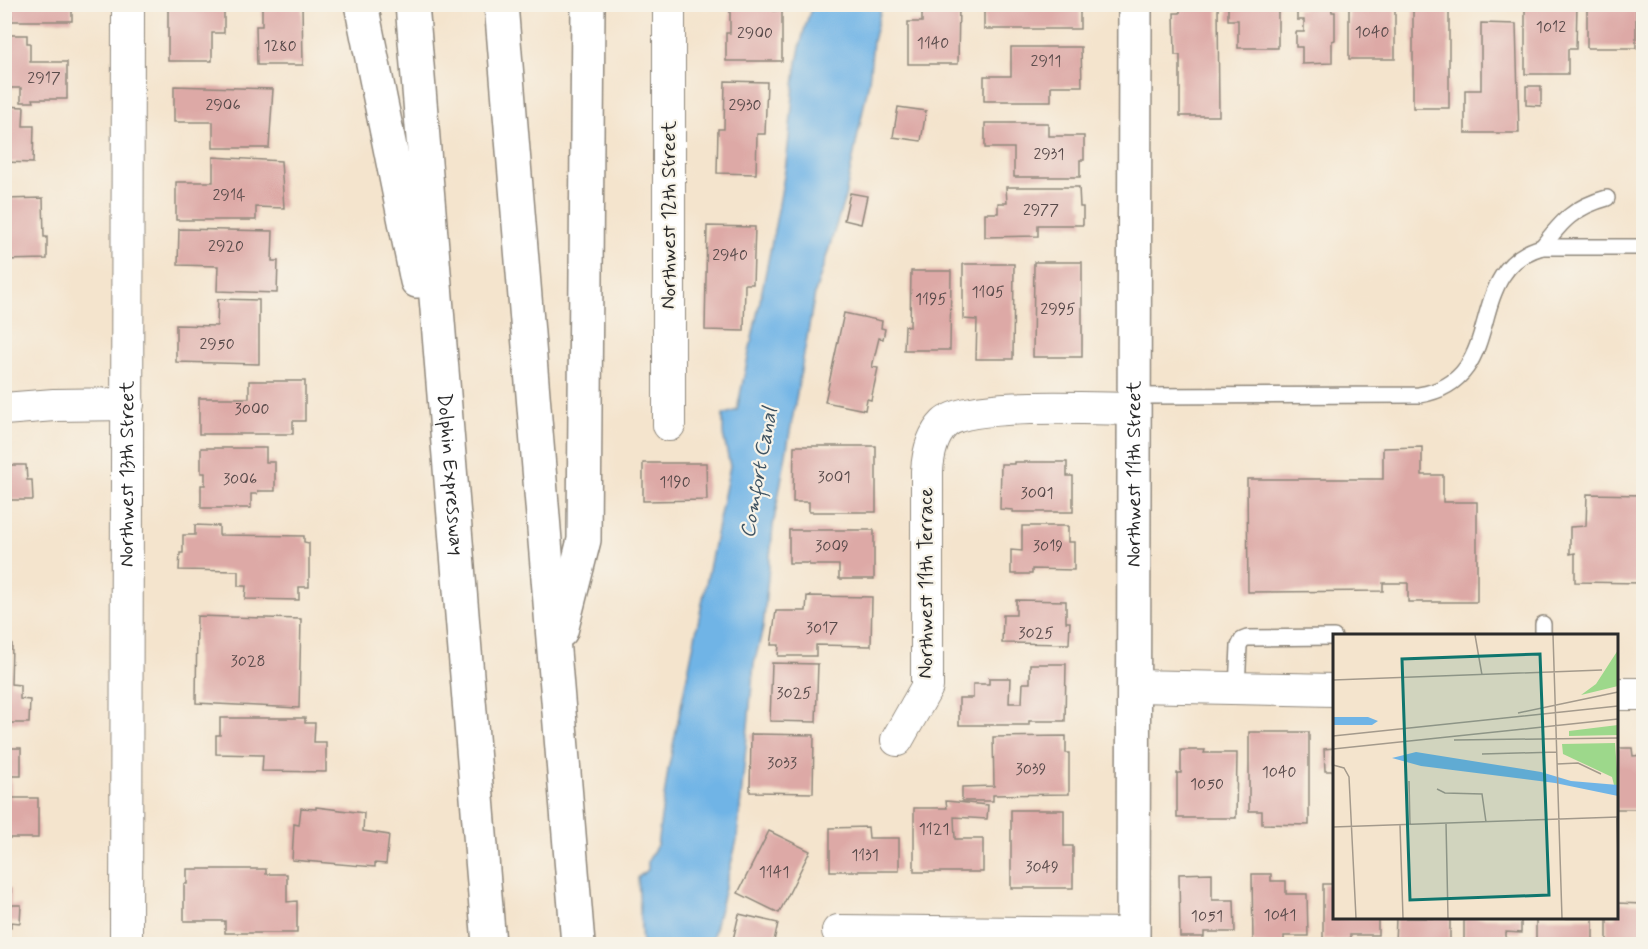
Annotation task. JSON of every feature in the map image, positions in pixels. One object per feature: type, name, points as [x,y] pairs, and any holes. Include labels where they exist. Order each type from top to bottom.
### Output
[{"type":"main road","points":[[361,4],[447,430]]},
{"type":"main road","name":"Dolphin Expressway","points":[[412,4],[489,945]]},
{"type":"main road","points":[[501,4],[578,945]]},
{"type":"main road","points":[[554,659],[584,540],[588,4]]},
{"type":"main road","name":"Northwest 11th Street","points":[[1133,939],[1135,4]]},
{"type":"street","name":"Northwest 13th Street","points":[[126,945],[128,4]]},
{"type":"street","name":"Northwest 12th Street","points":[[669,4],[669,425]]},
{"type":"street","name":"Northwest 11th Terrace","points":[[897,740],[927,687],[927,471],[933,441],[944,423],[966,414],[993,409],[1134,402]]},
{"type":"street","points":[[4,409],[54,405],[128,404]]},
{"type":"street","points":[[1134,686],[1333,690]]},
{"type":"street","points":[[1618,694],[1644,694]]},
{"type":"street","points":[[838,931],[1133,939]]},
{"type":"lane","points":[[1542,247],[1573,212],[1589,203],[1607,198]]},
{"type":"lane","points":[[1134,402],[1432,393],[1451,382],[1469,364],[1478,349],[1494,289],[1515,260],[1528,251],[1542,247],[1644,247]]},
{"type":"lane","points":[[1237,688],[1239,646],[1242,640],[1247,638],[1333,637]]},
{"type":"water","name":"Comfort Canal","points":[[813,5],[882,5],[873,41],[869,81],[845,197],[815,293],[773,526],[763,628],[754,664],[737,840],[711,944],[642,944],[638,877],[648,870],[648,861],[657,845],[668,770],[730,466],[723,434],[723,415],[737,410],[784,176],[796,67]]},
{"type":"building","points":[[4,4],[72,4],[72,21],[11,21],[12,16],[4,17]]},
{"type":"building","points":[[168,4],[224,4],[224,33],[212,33],[212,61],[168,61]]},
{"type":"building","points":[[262,4],[302,4],[303,65],[257,65],[256,26],[262,26]]},
{"type":"building","points":[[725,4],[774,4],[774,11],[782,10],[782,61],[726,61],[726,33],[730,33],[730,9],[725,9]]},
{"type":"building","points":[[922,4],[959,4],[958,64],[908,64],[908,22],[922,22]]},
{"type":"building","points":[[984,4],[1080,4],[1080,29],[984,29]]},
{"type":"building","points":[[1180,4],[1218,4],[1219,116],[1180,116],[1180,55],[1175,55],[1174,13],[1180,13]]},
{"type":"building","points":[[1228,4],[1278,4],[1278,48],[1238,48],[1238,20],[1228,20]]},
{"type":"building","points":[[1304,4],[1331,4],[1332,12],[1335,12],[1332,63],[1302,64],[1302,47],[1296,47],[1296,32],[1304,32],[1304,20],[1297,20],[1297,9],[1304,9]]},
{"type":"building","points":[[1349,4],[1395,4],[1395,59],[1349,59]]},
{"type":"building","points":[[1413,4],[1449,4],[1449,108],[1413,108]]},
{"type":"building","points":[[1525,4],[1577,4],[1576,49],[1568,49],[1568,74],[1525,74]]},
{"type":"building","points":[[1587,4],[1636,4],[1636,48],[1587,48]]},
{"type":"building","points":[[1481,23],[1516,24],[1519,133],[1465,133],[1465,90],[1481,90]]},
{"type":"building","points":[[4,35],[27,35],[27,43],[30,43],[30,62],[67,62],[67,99],[33,99],[34,102],[21,102],[21,88],[4,88]]},
{"type":"building","points":[[1011,47],[1081,47],[1082,86],[1051,86],[1051,101],[984,101],[984,76],[1011,76]]},
{"type":"building","points":[[725,81],[767,82],[765,134],[757,134],[756,174],[717,173],[718,129],[724,129]]},
{"type":"building","points":[[174,86],[273,89],[269,148],[213,148],[213,122],[174,122]]},
{"type":"building","points":[[1526,86],[1541,86],[1541,106],[1526,105]]},
{"type":"building","points":[[4,106],[24,107],[23,126],[34,126],[33,163],[4,162]]},
{"type":"building","points":[[898,107],[926,111],[921,141],[893,137]]},
{"type":"building","points":[[985,123],[1048,123],[1048,136],[1084,136],[1084,160],[1080,160],[1080,177],[1014,177],[1014,148],[985,148]]},
{"type":"building","points":[[213,157],[281,161],[284,208],[256,207],[256,220],[176,220],[176,182],[213,182]]},
{"type":"building","points":[[1006,187],[1079,187],[1080,207],[1083,207],[1083,225],[1038,225],[1038,236],[985,237],[985,213],[998,213],[998,203],[1007,203]]},
{"type":"building","points":[[850,193],[867,196],[861,224],[844,220]]},
{"type":"building","points":[[43,198],[47,259],[4,260],[4,199]]},
{"type":"building","points":[[707,226],[755,227],[753,284],[745,284],[744,331],[705,330]]},
{"type":"building","points":[[179,229],[273,231],[272,261],[278,261],[277,293],[217,291],[218,266],[178,265]]},
{"type":"building","points":[[1034,262],[1082,262],[1082,357],[1033,357]]},
{"type":"building","points":[[963,264],[1014,264],[1013,359],[976,359],[977,320],[963,319]]},
{"type":"building","points":[[911,271],[951,271],[950,350],[904,350],[905,326],[910,327]]},
{"type":"building","points":[[218,299],[259,300],[259,364],[176,362],[176,325],[217,326]]},
{"type":"building","points":[[844,313],[882,321],[881,328],[885,329],[883,339],[879,338],[872,367],[878,368],[871,400],[867,399],[865,410],[825,402]]},
{"type":"building","points":[[249,381],[305,381],[305,421],[293,421],[293,434],[199,434],[199,398],[249,398]]},
{"type":"building","points":[[794,446],[876,446],[876,512],[809,512],[809,502],[793,502]]},
{"type":"building","points":[[1422,447],[1422,475],[1443,475],[1443,502],[1477,502],[1477,602],[1408,602],[1408,583],[1383,583],[1383,591],[1248,592],[1247,479],[1383,479],[1383,448]]},
{"type":"building","points":[[201,448],[266,448],[266,462],[275,462],[275,491],[258,491],[257,494],[251,494],[251,508],[201,508],[201,485],[205,485],[205,473],[201,473]]},
{"type":"building","points":[[1014,462],[1067,462],[1067,476],[1073,476],[1073,512],[1013,512],[1013,510],[1000,509],[1001,464],[1014,464]]},
{"type":"building","points":[[643,463],[706,463],[707,500],[643,501]]},
{"type":"building","points":[[4,465],[26,465],[27,480],[32,480],[33,500],[7,500],[8,505],[4,505]]},
{"type":"building","points":[[1587,494],[1644,495],[1644,583],[1575,582],[1575,553],[1570,554],[1570,527],[1586,526]]},
{"type":"building","points":[[195,525],[219,526],[219,535],[304,536],[304,542],[309,543],[309,587],[299,587],[299,600],[245,599],[246,586],[238,586],[238,571],[179,570],[180,553],[183,553],[183,535],[195,535]]},
{"type":"building","points":[[1022,526],[1068,526],[1068,542],[1074,542],[1074,570],[1032,569],[1032,574],[1011,574],[1011,550],[1022,551]]},
{"type":"building","points":[[789,530],[874,530],[874,579],[839,579],[839,565],[789,563]]},
{"type":"building","points":[[807,596],[872,597],[871,646],[816,645],[816,656],[778,656],[779,645],[771,645],[776,611],[806,611]]},
{"type":"building","points":[[1016,600],[1066,601],[1066,622],[1070,622],[1069,644],[1002,643],[1003,615],[1016,615]]},
{"type":"building","points":[[197,616],[301,619],[299,708],[196,703]]},
{"type":"building","points":[[4,644],[12,644],[11,684],[20,685],[20,699],[30,700],[29,723],[4,723]]},
{"type":"building","points":[[772,663],[818,664],[816,722],[770,721]]},
{"type":"building","points":[[1030,664],[1066,664],[1065,721],[1029,721],[1029,725],[959,725],[959,698],[973,698],[973,684],[989,684],[989,678],[1010,678],[1009,703],[1022,703],[1023,683],[1030,683]]},
{"type":"building","points":[[220,718],[305,718],[305,723],[315,723],[314,742],[326,742],[326,772],[262,771],[263,755],[216,754],[216,735],[220,735]]},
{"type":"building","points":[[1249,732],[1309,732],[1309,825],[1262,824],[1262,811],[1249,811]]},
{"type":"building","points":[[751,734],[814,735],[813,793],[750,792]]},
{"type":"building","points":[[1066,736],[1066,753],[1069,753],[1069,794],[993,795],[993,801],[962,801],[962,787],[994,786],[993,737]]},
{"type":"building","points":[[4,748],[21,748],[21,776],[11,776],[11,798],[38,798],[38,838],[4,838]]},
{"type":"building","points":[[1333,748],[1333,771],[1325,771],[1324,749]]},
{"type":"building","points":[[1618,748],[1632,748],[1633,756],[1644,755],[1644,787],[1640,787],[1640,809],[1618,809]]},
{"type":"building","points":[[1181,750],[1237,753],[1236,818],[1177,818],[1177,773],[1181,773]]},
{"type":"building","points":[[946,801],[988,805],[987,819],[954,817],[955,839],[983,839],[983,872],[914,872],[914,808],[947,808]]},
{"type":"building","points":[[316,807],[364,813],[363,831],[389,835],[386,864],[375,863],[375,867],[292,860],[294,824],[299,825],[301,808],[316,809]]},
{"type":"building","points":[[1011,810],[1064,810],[1064,846],[1073,846],[1073,888],[1011,888]]},
{"type":"building","points":[[868,827],[869,838],[899,838],[899,871],[830,871],[830,828]]},
{"type":"building","points":[[769,831],[810,851],[779,913],[738,893]]},
{"type":"building","points":[[187,869],[266,869],[266,874],[287,874],[287,902],[297,901],[297,933],[225,933],[225,921],[184,921],[184,884],[187,884]]},
{"type":"building","points":[[1212,873],[1212,900],[1234,900],[1235,932],[1204,932],[1204,937],[1180,937],[1179,874]]},
{"type":"building","points":[[1252,874],[1271,874],[1271,881],[1286,881],[1286,894],[1307,894],[1308,936],[1284,936],[1284,944],[1253,944]]},
{"type":"building","points":[[1323,884],[1333,884],[1333,919],[1378,919],[1378,935],[1350,935],[1350,940],[1323,940]]},
{"type":"building","points":[[4,888],[11,888],[11,905],[21,905],[20,923],[11,922],[11,928],[4,928]]},
{"type":"building","points":[[1618,903],[1644,904],[1644,944],[1607,944],[1607,919],[1618,919]]},
{"type":"building","points":[[739,914],[778,923],[774,941],[778,944],[732,944]]},
{"type":"building","points":[[1396,919],[1450,919],[1450,943],[1395,943]]},
{"type":"building","points":[[1464,919],[1521,919],[1521,933],[1506,932],[1506,943],[1464,943]]},
{"type":"building","points":[[1536,919],[1593,919],[1593,944],[1536,944]]}]
